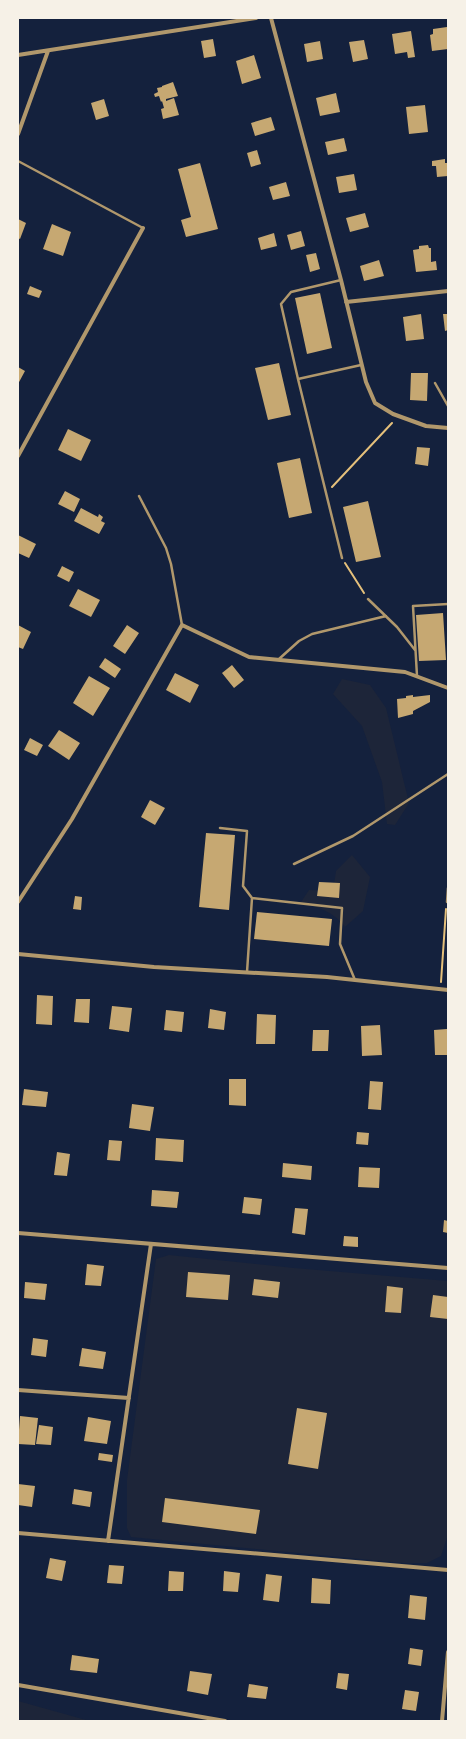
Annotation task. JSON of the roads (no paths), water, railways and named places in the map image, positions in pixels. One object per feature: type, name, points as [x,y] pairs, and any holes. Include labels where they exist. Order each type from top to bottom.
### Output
[{"type":"street","points":[[18,55],[256,18]]},
{"type":"street","points":[[271,18],[341,280],[361,365],[375,403],[398,416],[426,426],[448,428]]},
{"type":"street","points":[[18,134],[48,51]]},
{"type":"street","points":[[18,456],[143,228]]},
{"type":"street","points":[[346,302],[448,291]]},
{"type":"street","points":[[18,902],[72,819],[182,625],[249,657],[405,672],[448,688]]},
{"type":"street","points":[[18,954],[154,967],[355,980],[448,990]]},
{"type":"street","points":[[18,1233],[448,1268]]},
{"type":"street","points":[[108,1540],[151,1244]]},
{"type":"street","points":[[18,1390],[128,1398]]},
{"type":"street","points":[[18,1533],[448,1570]]},
{"type":"street","points":[[442,1721],[448,1652]]},
{"type":"street","points":[[18,1685],[225,1721]]},
{"type":"lane","points":[[18,161],[143,228]]},
{"type":"lane","points":[[341,280],[291,292],[281,304],[342,558]]},
{"type":"lane","points":[[298,379],[361,365]]},
{"type":"lane","points":[[435,383],[448,405]]},
{"type":"lane","points":[[139,496],[166,548],[171,564],[182,625]]},
{"type":"lane","points":[[368,599],[386,616],[415,650]]},
{"type":"lane","points":[[417,676],[413,606],[448,604]]},
{"type":"lane","points":[[278,660],[299,641],[312,634],[386,616]]},
{"type":"lane","points":[[294,864],[353,836],[448,774]]},
{"type":"lane","points":[[220,828],[248,831],[243,886],[252,898],[246,972]]},
{"type":"lane","points":[[447,902],[448,888]]},
{"type":"lane","points":[[252,898],[342,908],[340,944],[355,980]]}]
